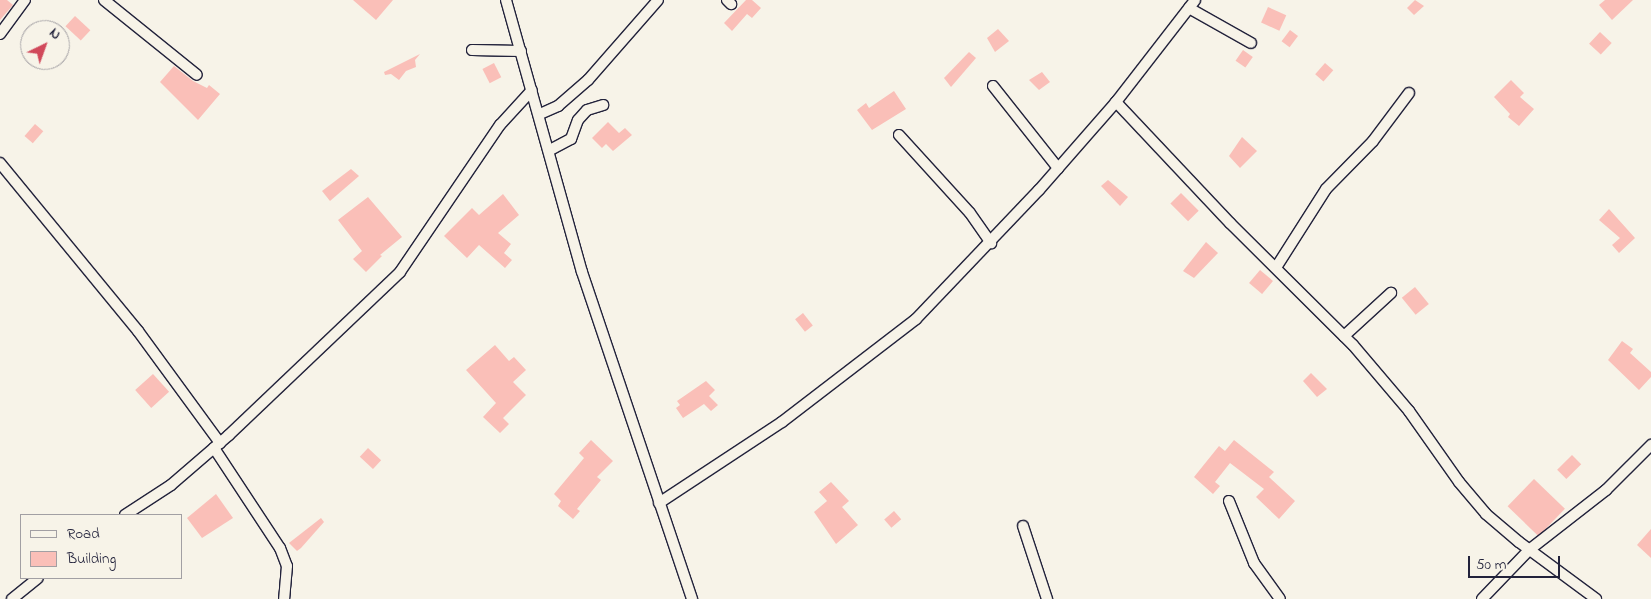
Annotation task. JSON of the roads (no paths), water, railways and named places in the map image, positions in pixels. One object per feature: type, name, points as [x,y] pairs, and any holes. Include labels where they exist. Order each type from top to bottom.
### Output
[{"type":"street","points":[[0,34],[25,0]]},
{"type":"street","points":[[104,0],[197,75]]},
{"type":"street","points":[[506,0],[540,114],[582,272],[628,403],[659,503],[692,599]]},
{"type":"street","points":[[540,114],[558,106],[588,80],[658,0]]},
{"type":"street","points":[[659,503],[782,422],[855,369],[916,319],[991,243],[1116,102],[1192,4],[1251,43]]},
{"type":"street","points":[[472,50],[521,51]]},
{"type":"street","points":[[993,86],[1058,168]]},
{"type":"street","points":[[126,514],[170,485],[217,445],[400,272],[500,125],[532,90]]},
{"type":"street","points":[[1277,266],[1330,184],[1359,156],[1409,93]]},
{"type":"street","points":[[1116,102],[1230,223],[1277,266],[1344,336],[1409,411],[1472,499],[1529,550],[1596,599]]},
{"type":"street","points":[[550,150],[571,139],[578,120],[587,110],[603,105]]},
{"type":"street","points":[[900,135],[970,213],[991,243]]},
{"type":"street","points":[[0,163],[138,331],[217,445],[280,548],[287,566],[284,599]]},
{"type":"street","points":[[1344,336],[1391,293]]},
{"type":"street","points":[[1482,599],[1529,550],[1606,490],[1651,445]]},
{"type":"street","points":[[1229,500],[1254,563],[1280,599]]},
{"type":"street","points":[[1023,526],[1047,599]]},
{"type":"street","points":[[12,599],[37,579]]}]
